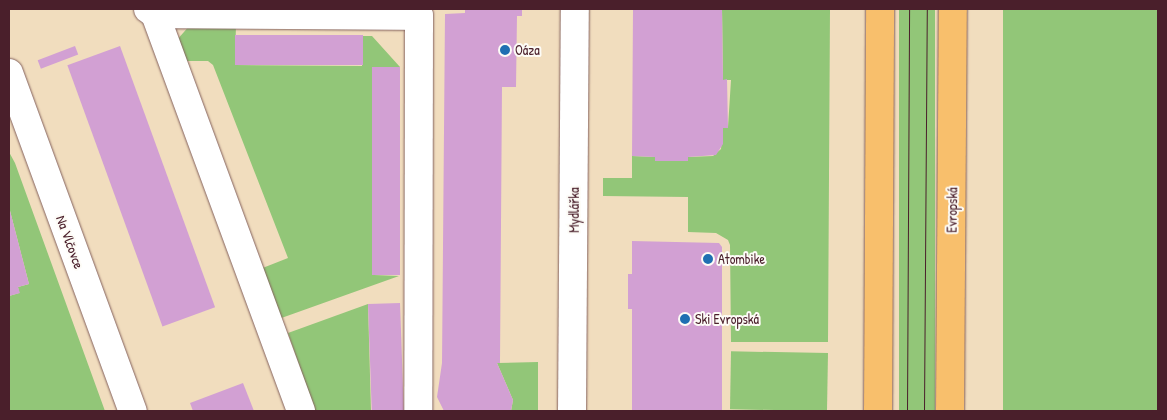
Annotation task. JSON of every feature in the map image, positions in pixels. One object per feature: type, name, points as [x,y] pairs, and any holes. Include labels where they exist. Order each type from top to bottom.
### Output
[{"type":"main road","points":[[878,411],[880,9]]},
{"type":"main road","name":"Evropská","points":[[950,411],[953,9]]},
{"type":"street","name":"Mydlářka","points":[[572,411],[575,9]]},
{"type":"street","points":[[301,411],[151,11],[419,16],[418,411]]},
{"type":"street","name":"Na Vlčovce","points":[[9,73],[133,411]]},
{"type":"green space","points":[[722,9],[830,9],[828,342],[731,342],[730,245],[728,240],[716,233],[688,232],[688,197],[603,196],[603,178],[632,178],[632,156],[655,157],[655,161],[688,161],[688,157],[713,156],[721,149],[723,128],[728,127],[731,80],[723,80]]},
{"type":"green space","points":[[899,9],[935,9],[935,411],[899,411]]},
{"type":"green space","points":[[1003,9],[1158,9],[1158,411],[1003,411]]},
{"type":"green space","points":[[191,24],[236,24],[235,65],[362,66],[363,36],[372,36],[400,67],[373,67],[374,275],[399,276],[273,321],[255,271],[288,258],[213,65],[208,61],[177,61],[176,41]]},
{"type":"green space","points":[[9,152],[15,163],[105,411],[9,411],[9,296],[19,293],[18,287],[29,284],[9,207]]},
{"type":"green space","points":[[368,304],[371,411],[315,411],[288,333]]},
{"type":"green space","points":[[731,351],[828,353],[827,411],[730,409]]},
{"type":"green space","points":[[538,362],[538,411],[511,411],[513,400],[497,363]]},
{"type":"building","points":[[465,9],[522,9],[522,16],[517,16],[516,87],[502,87],[500,363],[497,363],[513,400],[511,411],[444,411],[437,397],[442,363],[445,14],[465,13]]},
{"type":"building","points":[[633,9],[722,9],[723,80],[727,79],[728,128],[723,128],[723,144],[716,155],[688,157],[688,161],[655,161],[655,157],[632,156]]},
{"type":"building","points":[[235,35],[363,35],[363,65],[235,65]]},
{"type":"building","points":[[75,46],[78,54],[41,69],[38,60]]},
{"type":"building","points":[[120,46],[215,307],[162,326],[67,65]]},
{"type":"building","points":[[372,67],[400,67],[400,275],[372,275]]},
{"type":"building","points":[[9,207],[29,284],[18,287],[20,293],[9,296]]},
{"type":"building","points":[[632,241],[719,243],[722,247],[722,411],[632,411],[632,309],[628,309],[628,274],[632,274]]},
{"type":"building","points":[[400,303],[404,411],[372,411],[368,304]]},
{"type":"building","points":[[243,383],[254,411],[193,411],[190,403]]},
{"type":"tram line","points":[[907,411],[909,9]]},
{"type":"tram line","points":[[924,411],[927,9]]},
{"type":"place","name":"Oáza","points":[[505,50]]},
{"type":"place","name":"Atombike","points":[[708,259]]},
{"type":"place","name":"Ski Evropská","points":[[685,319]]}]
